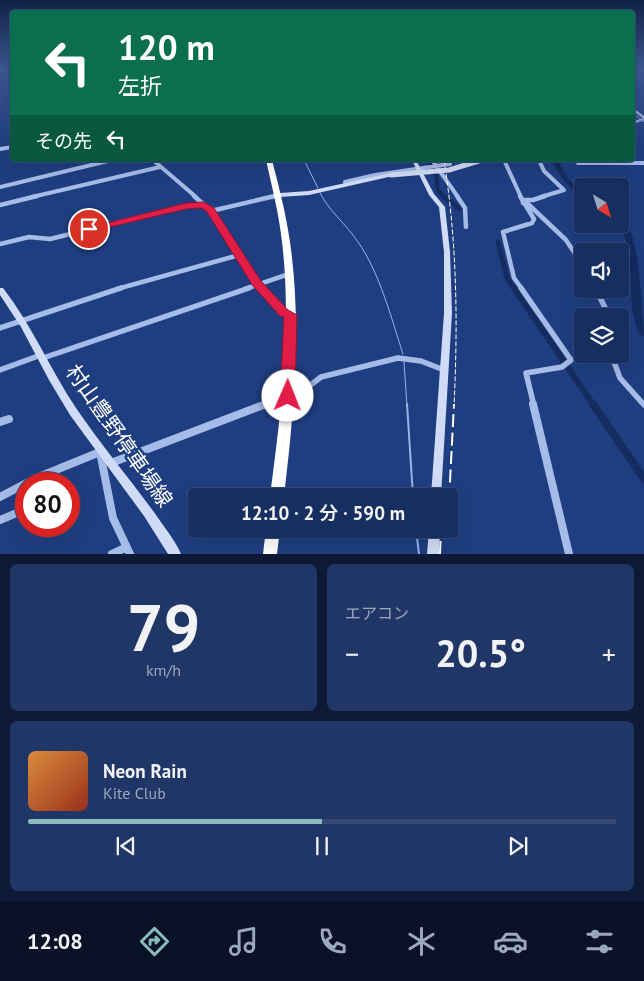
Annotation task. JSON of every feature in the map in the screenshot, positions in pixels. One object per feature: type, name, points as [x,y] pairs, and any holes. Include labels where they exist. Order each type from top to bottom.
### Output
[{"type":"highway","points":[[270,162],[280,195],[289,274],[288,396],[278,488]]},
{"type":"highway","points":[[270,554],[272,538]]},
{"type":"street","points":[[0,187],[104,162]]},
{"type":"street","points":[[155,162],[211,210],[257,284],[284,313],[290,315]]},
{"type":"street","points":[[415,162],[442,207],[445,227],[448,313],[437,488]]},
{"type":"street","points":[[432,162],[433,166],[465,208],[466,228]]},
{"type":"street","points":[[346,184],[345,182],[375,175],[450,164],[449,162]]},
{"type":"street","points":[[211,210],[280,195],[309,193],[390,175],[449,170],[475,162]]},
{"type":"street","points":[[505,162],[523,202],[534,219],[532,223],[503,232],[514,278],[571,360],[562,367],[526,373],[569,554]]},
{"type":"street","points":[[523,202],[564,190],[544,171],[541,162]]},
{"type":"street","points":[[578,163],[644,163]]},
{"type":"street","points":[[0,205],[160,167]]},
{"type":"street","points":[[523,202],[528,204],[574,251]]},
{"type":"street","points":[[0,244],[29,237],[50,239],[186,206],[204,205]]},
{"type":"street","points":[[0,328],[112,290],[240,255]]},
{"type":"street","points":[[0,370],[289,274]]},
{"type":"street","name":"村山豊野停車場線","points":[[0,290],[24,321],[60,392],[100,450],[158,524],[175,554]]},
{"type":"street","points":[[110,463],[288,396],[308,387],[321,377],[398,358],[421,361],[444,370]]},
{"type":"street","points":[[614,363],[620,378],[644,405]]},
{"type":"street","points":[[0,422],[9,419]]},
{"type":"street","points":[[0,497],[36,478],[100,450],[109,507],[127,550],[112,554]]},
{"type":"street","points":[[0,520],[15,514]]},
{"type":"street","points":[[433,554],[434,538]]},
{"type":"waterway","points":[[635,114],[644,122]]},
{"type":"waterway","points":[[305,162],[318,188]]},
{"type":"waterway","points":[[429,162],[436,175],[438,190],[443,196]]},
{"type":"waterway","points":[[555,162],[568,182],[574,186]]},
{"type":"waterway","points":[[320,193],[366,254],[384,296],[403,354]]},
{"type":"waterway","points":[[443,196],[460,209]]},
{"type":"waterway","points":[[627,233],[634,260],[639,318],[644,333]]},
{"type":"waterway","points":[[498,242],[507,278],[514,289]]},
{"type":"waterway","points":[[514,288],[594,406]]},
{"type":"waterway","points":[[404,362],[407,406]]},
{"type":"waterway","points":[[407,404],[412,488]]},
{"type":"waterway","points":[[593,404],[644,479]]},
{"type":"waterway","points":[[417,538],[419,554]]},
{"type":"railway","points":[[444,162],[454,252],[456,344],[454,406]]},
{"type":"railway","points":[[450,488],[454,404]]},
{"type":"railway","points":[[440,554],[441,538]]},
{"type":"route","points":[[89,229],[197,204],[204,205],[211,210],[257,284],[284,313],[290,315],[288,396]]}]
